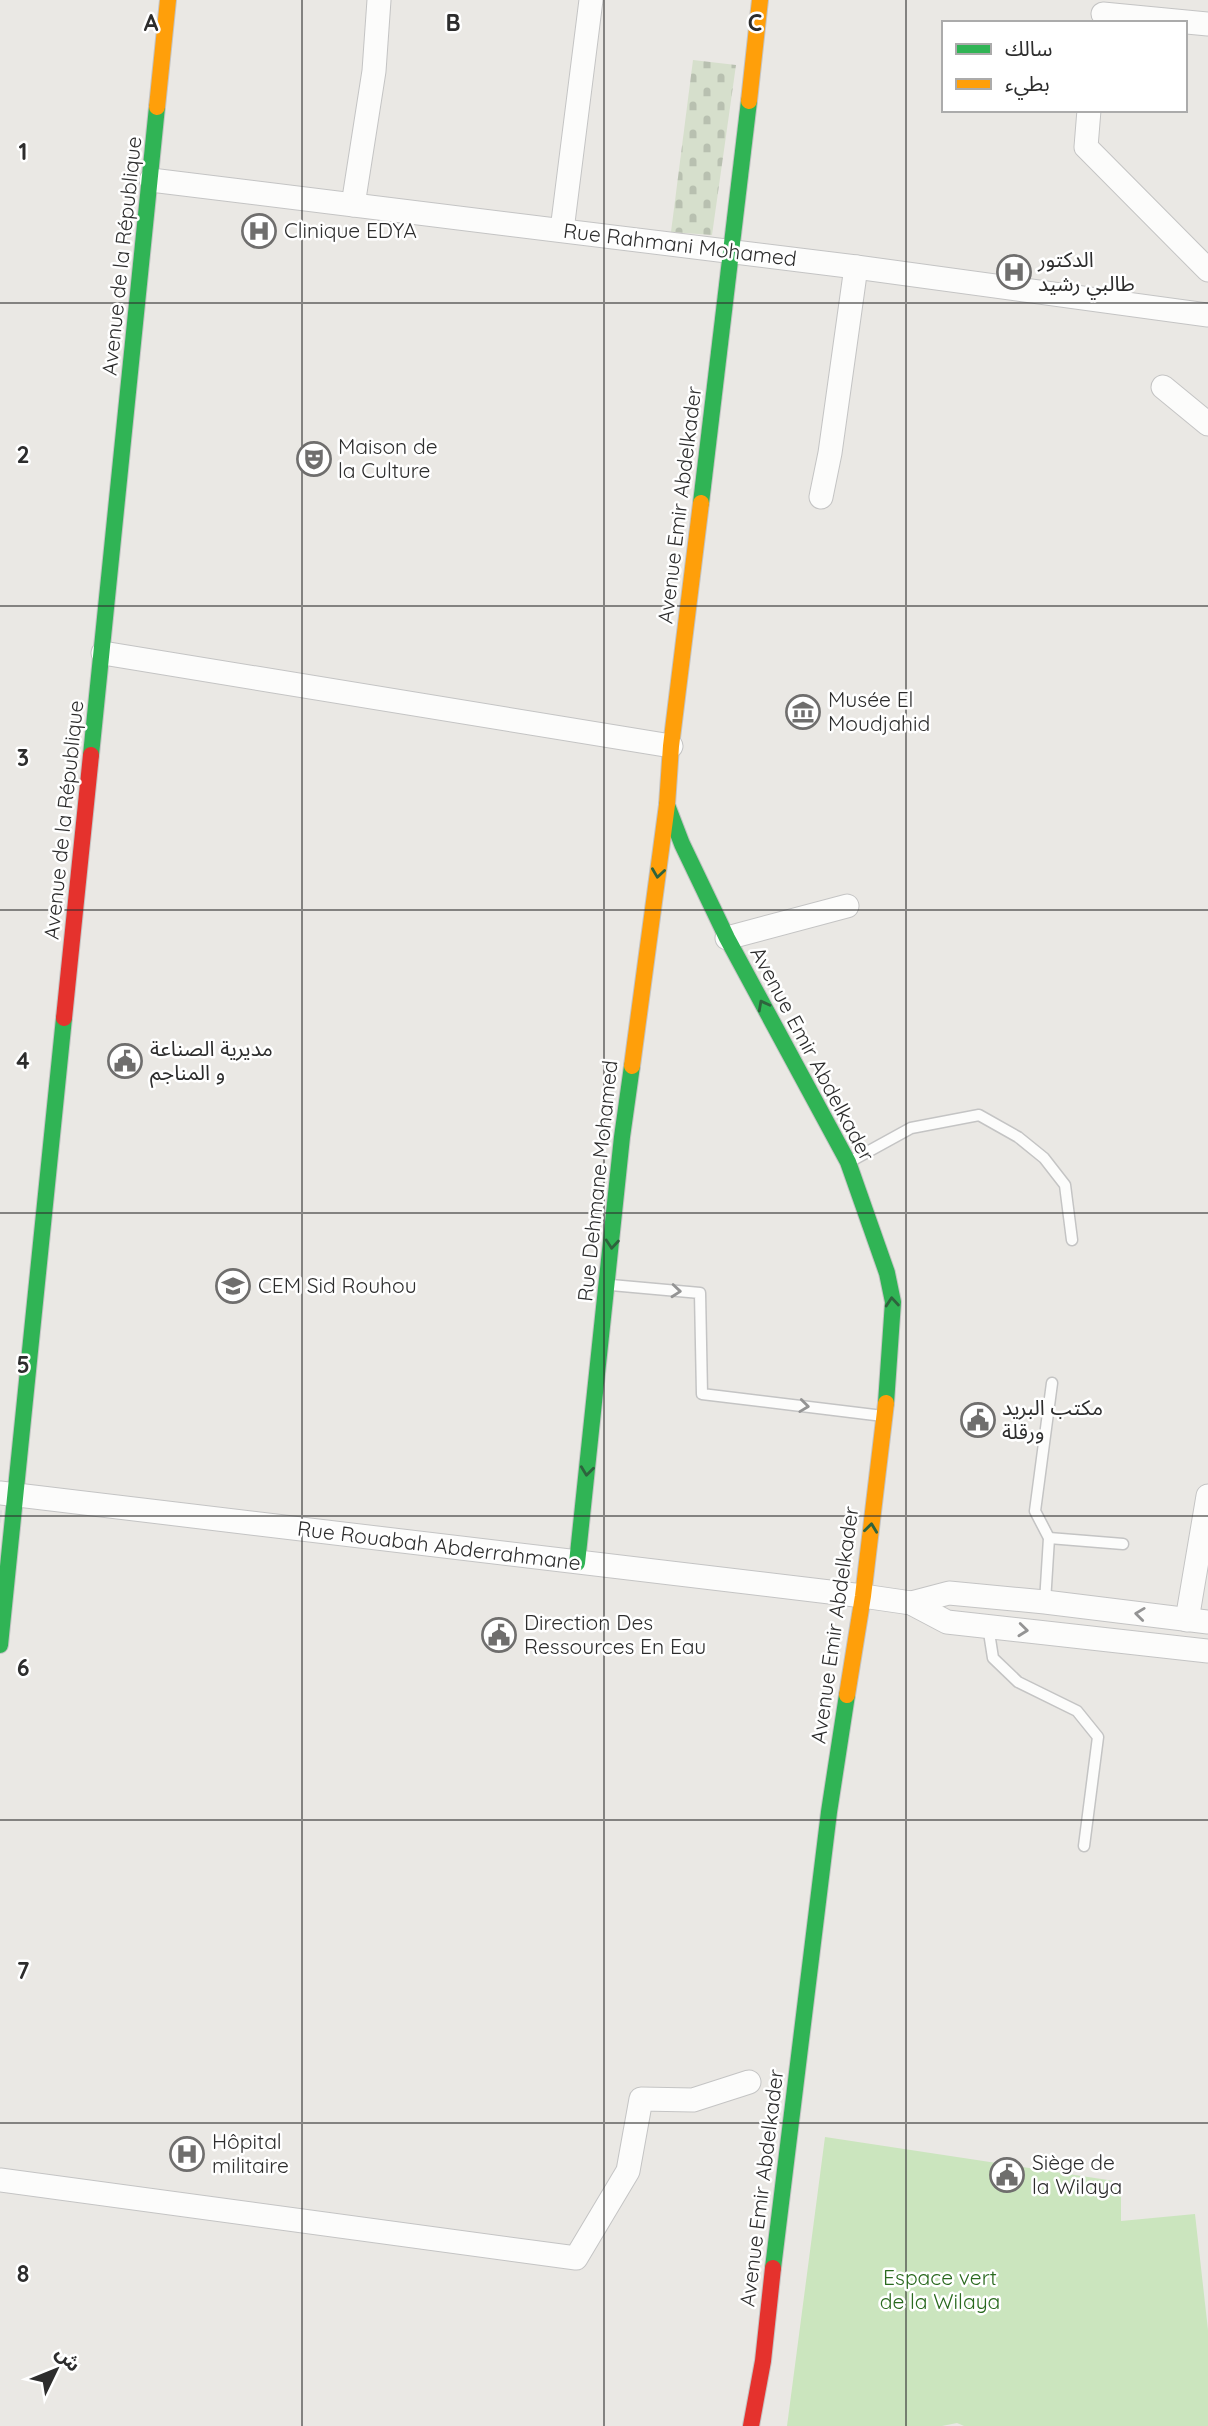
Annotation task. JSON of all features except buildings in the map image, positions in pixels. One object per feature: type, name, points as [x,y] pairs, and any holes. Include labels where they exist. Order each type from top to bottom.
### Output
[{"type":"street","name":"Avenue de la République","points":[[0,1645],[8,1494],[103,653],[168,0]]},
{"type":"street","points":[[353,205],[374,71],[379,0]]},
{"type":"street","points":[[562,230],[591,0]]},
{"type":"street","name":"Avenue Emir Abdelkader","points":[[751,2426],[763,2361],[788,2134],[811,1972],[829,1812],[863,1596],[884,1416],[893,1302],[887,1273],[848,1162],[727,938],[682,844],[667,805],[671,746],[733,252],[760,0]]},
{"type":"street","points":[[1103,12],[1182,21]]},
{"type":"street","points":[[1187,22],[1208,24]]},
{"type":"street","points":[[1089,112],[1086,147],[1208,270]]},
{"type":"street","name":"Rue Rahmani Mohamed","points":[[151,180],[856,267],[1208,315]]},
{"type":"street","points":[[821,497],[830,453],[856,267]]},
{"type":"street","points":[[1163,387],[1208,424]]},
{"type":"street","points":[[103,653],[671,746]]},
{"type":"street","name":"Rue Dehmane Mohamed","points":[[576,1563],[622,1137],[667,805]]},
{"type":"street","points":[[727,938],[847,906]]},
{"type":"street","name":"Rue Rouabah Abderrahmane","points":[[8,1494],[911,1603]]},
{"type":"street","points":[[911,1603],[949,1592],[1197,1621],[1208,1496]]},
{"type":"street","points":[[911,1603],[947,1622],[1208,1651]]},
{"type":"street","points":[[0,2180],[576,2258],[628,2171],[641,2099],[694,2100],[749,2082]]},
{"type":"lane","points":[[848,1162],[911,1128],[979,1115],[1018,1137],[1044,1158],[1065,1185],[1072,1240]]},
{"type":"lane","points":[[608,1285],[700,1293],[702,1394],[884,1416]]},
{"type":"lane","points":[[1045,1602],[1049,1538],[1035,1511],[1052,1383]]},
{"type":"lane","points":[[1049,1538],[1122,1544]]},
{"type":"lane","points":[[988,1626],[993,1658],[1018,1682],[1077,1711],[1098,1737],[1084,1846]]},
{"type":"green space","points":[[693,60],[736,65],[712,235],[671,232]]},
{"type":"green space","name":"Espace vert de la Wilaya","points":[[825,2137],[1121,2182],[1121,2221],[1195,2214],[1208,2330],[1208,2426],[964,2426],[957,2423],[942,2426],[787,2426]]},
{"type":"tram line","points":[[0,1522],[1,1511]]},
{"type":"traffic: fast","points":[[701,503],[749,101]]},
{"type":"traffic: fast","points":[[91,755],[157,107]]},
{"type":"traffic: fast","points":[[667,805],[682,844],[727,938],[848,1162],[887,1273],[893,1302],[886,1403]]},
{"type":"traffic: fast","points":[[0,1645],[64,1018]]},
{"type":"traffic: fast","points":[[577,1563],[622,1137],[632,1066]]},
{"type":"traffic: fast","points":[[773,2268],[829,1812],[847,1695]]},
{"type":"traffic: slow","points":[[157,107],[168,0]]},
{"type":"traffic: slow","points":[[749,101],[760,0]]},
{"type":"traffic: slow","points":[[632,1066],[667,805],[671,746],[701,503]]},
{"type":"traffic: slow","points":[[847,1695],[863,1596],[886,1403]]},
{"type":"traffic: jam","points":[[64,1018],[91,755]]},
{"type":"traffic: jam","points":[[751,2426],[763,2361],[773,2268]]},
{"type":"place","name":"Clinique EDYA","points":[[259,231]]},
{"type":"place","name":"الدكتور طالبي رشيد","points":[[1014,272]]},
{"type":"place","name":"Maison de la Culture","points":[[314,459]]},
{"type":"place","name":"Musée El Moudjahid","points":[[803,712]]},
{"type":"place","name":"مديرية الصناعة و المناجم","points":[[125,1061]]},
{"type":"place","name":"CEM Sid Rouhou","points":[[233,1286]]},
{"type":"place","name":"مكتب البريد ورقلة","points":[[978,1420]]},
{"type":"place","name":"Direction Des Ressources En Eau","points":[[499,1635]]},
{"type":"place","name":"Hôpital militaire","points":[[187,2154]]},
{"type":"place","name":"Siège de la Wilaya","points":[[1007,2175]]}]
